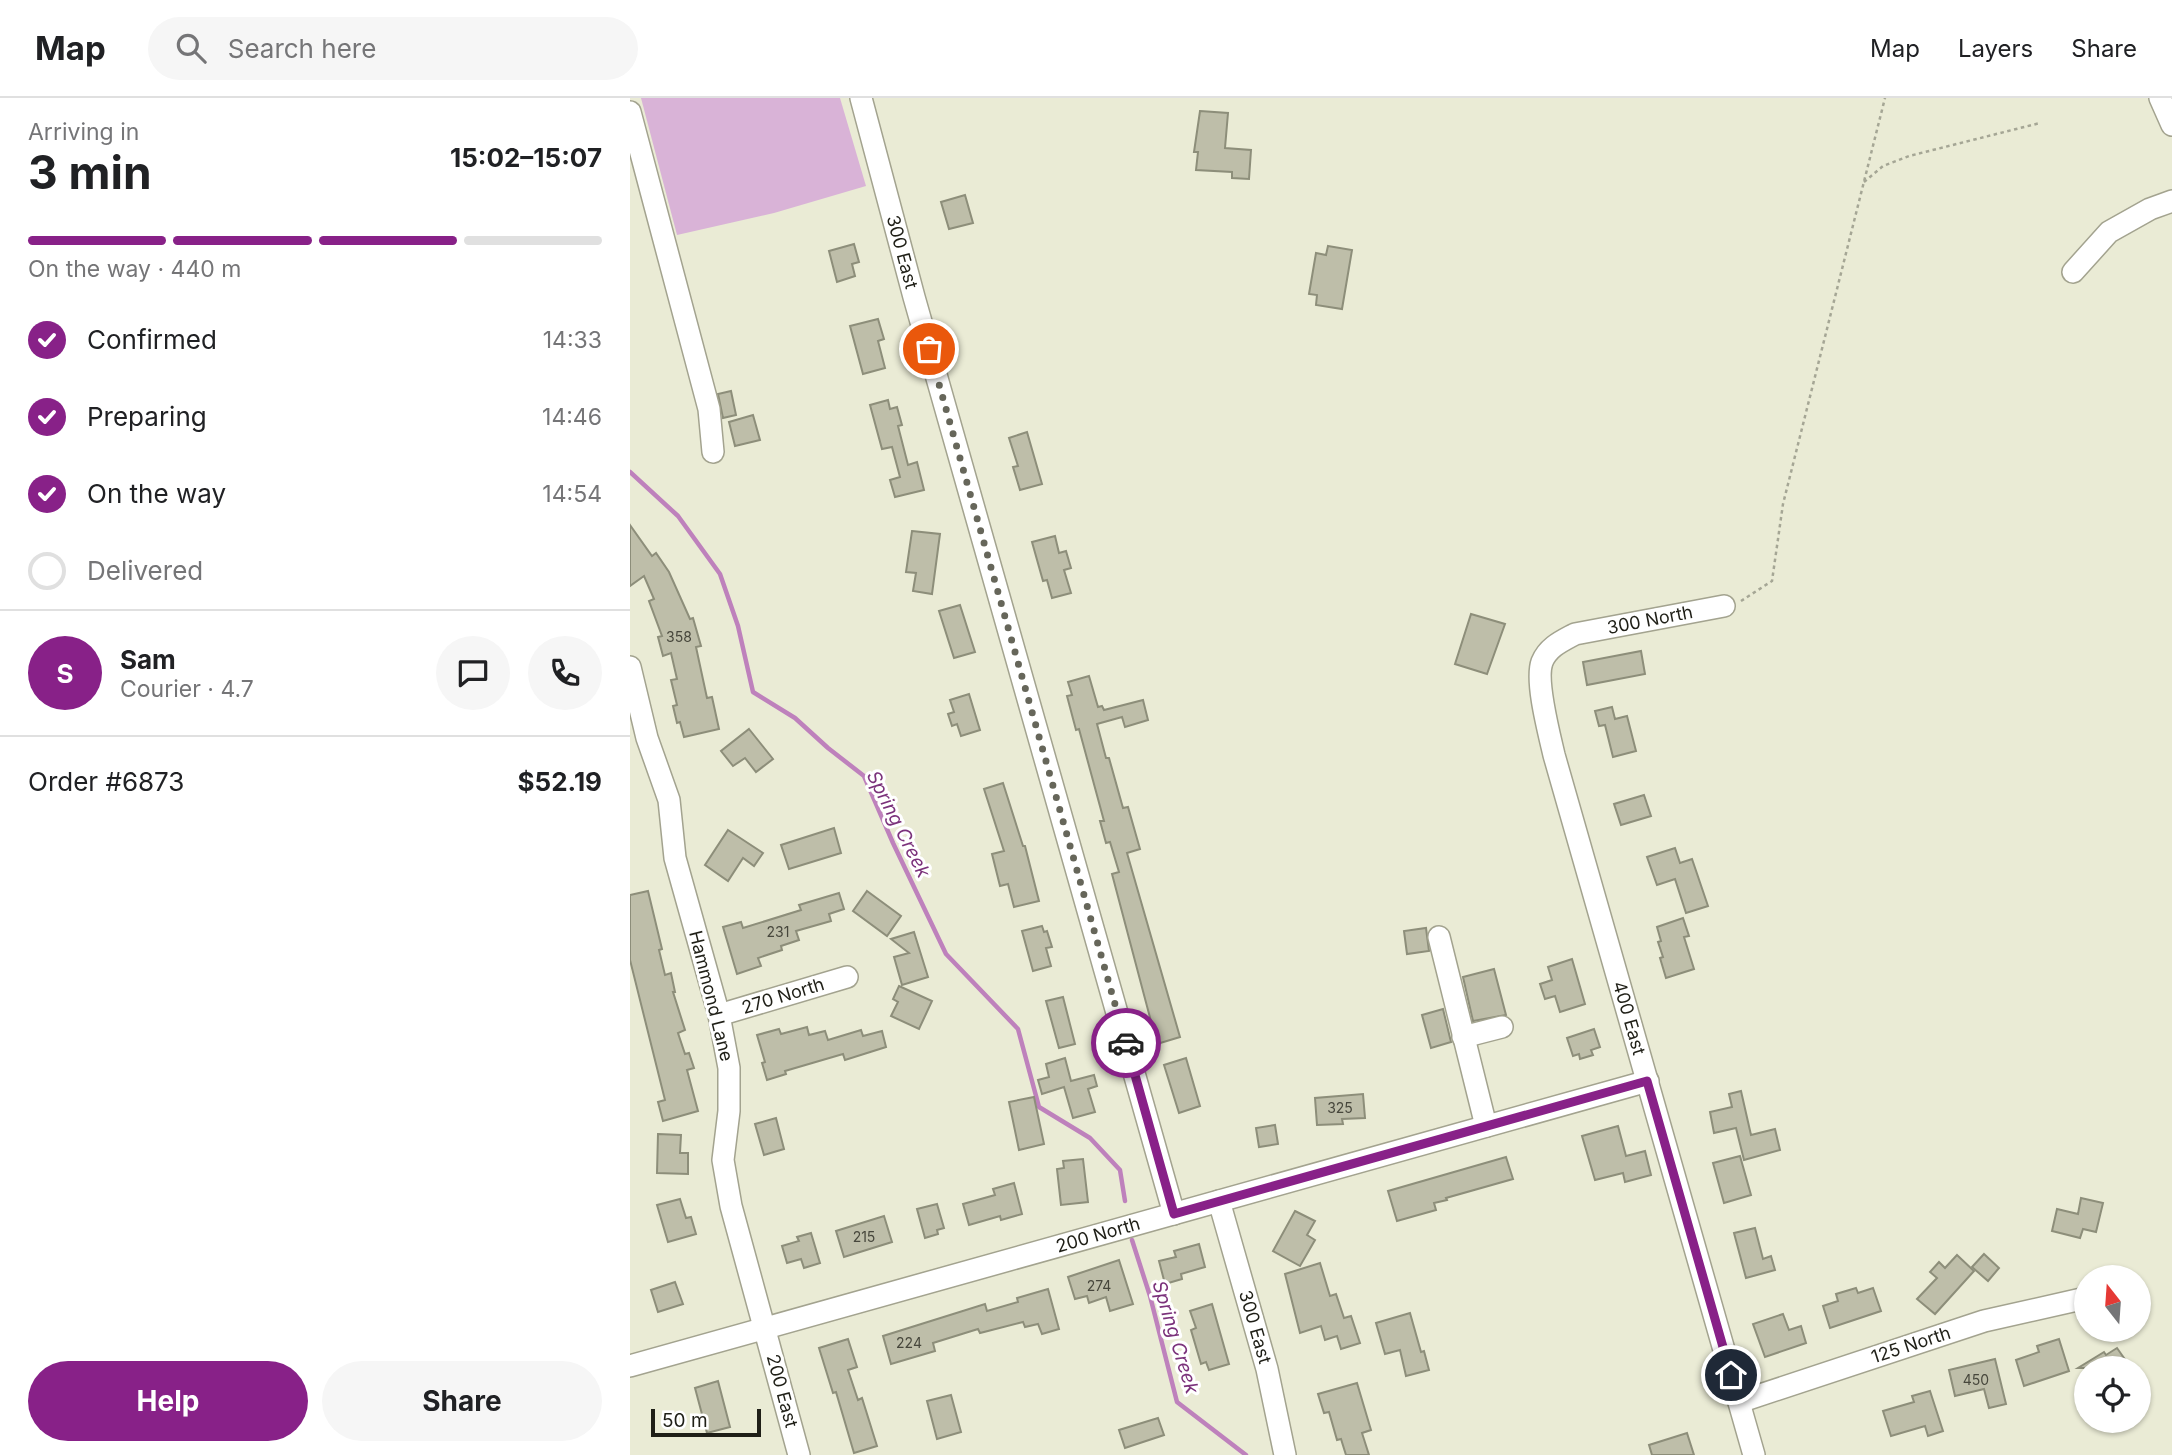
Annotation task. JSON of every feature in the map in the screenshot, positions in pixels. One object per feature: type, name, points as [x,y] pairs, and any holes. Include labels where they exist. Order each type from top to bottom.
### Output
[{"type":"street","name":"300 East","points":[[861,98],[914,297],[1174,1214]]},
{"type":"street","points":[[2160,98],[2172,125]]},
{"type":"street","points":[[630,112],[709,409],[713,452]]},
{"type":"street","points":[[2073,272],[2109,232],[2150,209],[2172,201]]},
{"type":"street","name":"300 North","points":[[1575,634],[1724,606]]},
{"type":"street","name":"400 East","points":[[1575,634],[1554,645],[1542,663],[1541,694],[1554,755],[1754,1455]]},
{"type":"street","name":"Hammond Lane","points":[[630,667],[647,738],[669,800],[675,858],[719,1015],[729,1068],[729,1111],[723,1160],[731,1206],[765,1327]]},
{"type":"street","points":[[1438,937],[1486,1126]]},
{"type":"street","name":"270 North","points":[[719,1015],[847,977]]},
{"type":"street","points":[[1463,1037],[1502,1027]]},
{"type":"street","name":"200 North","points":[[630,1366],[1647,1081]]},
{"type":"street","name":"300 East","points":[[1219,1201],[1267,1369],[1285,1455]]},
{"type":"street","name":"125 North","points":[[1739,1402],[1984,1321],[2074,1301]]},
{"type":"street","name":"200 East","points":[[765,1327],[799,1455]]},
{"type":"path","points":[[1724,606],[1747,599],[1772,581],[1783,504],[1885,98]]},
{"type":"path","points":[[1864,182],[1883,166],[1909,156],[2040,123]]},
{"type":"shaded area","points":[[641,98],[840,98],[866,186],[774,213],[677,235]]},
{"type":"building","points":[[1200,111],[1228,113],[1225,148],[1251,150],[1249,179],[1232,178],[1232,172],[1196,170],[1198,152],[1194,152]]},
{"type":"building","points":[[965,195],[973,223],[949,229],[941,202]]},
{"type":"building","points":[[854,244],[859,262],[852,264],[855,276],[837,282],[829,251]]},
{"type":"building","points":[[1328,246],[1352,250],[1342,309],[1316,305],[1317,295],[1309,294],[1316,253],[1326,255]]},
{"type":"building","points":[[878,319],[884,339],[878,341],[885,368],[863,374],[850,326]]},
{"type":"building","points":[[731,391],[736,415],[723,418],[718,394]]},
{"type":"building","points":[[888,400],[890,409],[897,407],[902,425],[898,426],[908,465],[917,462],[924,490],[895,497],[890,480],[900,477],[892,447],[882,449],[870,405]]},
{"type":"building","points":[[753,415],[760,440],[735,446],[729,422]]},
{"type":"building","points":[[1027,432],[1042,484],[1020,490],[1013,467],[1018,466],[1009,438]]},
{"type":"building","points":[[630,525],[652,556],[656,553],[669,572],[690,619],[693,618],[701,646],[696,647],[707,698],[712,697],[719,729],[684,737],[680,722],[677,723],[673,706],[677,705],[671,680],[677,679],[671,653],[663,656],[658,637],[662,636],[649,601],[654,599],[644,576],[630,586]]},
{"type":"building","points":[[912,531],[940,534],[932,594],[913,591],[916,573],[906,572]]},
{"type":"building","points":[[1055,536],[1059,553],[1066,551],[1071,568],[1064,570],[1071,593],[1052,598],[1047,580],[1043,581],[1032,542]]},
{"type":"building","points":[[960,605],[975,652],[954,658],[939,611]]},
{"type":"building","points":[[1471,614],[1505,624],[1487,674],[1455,664]]},
{"type":"building","points":[[1641,651],[1645,674],[1587,685],[1583,662]]},
{"type":"building","points":[[1089,676],[1098,707],[1102,706],[1104,710],[1143,700],[1148,720],[1125,727],[1122,717],[1097,724],[1123,808],[1128,807],[1140,849],[1127,853],[1180,1037],[1157,1044],[1112,874],[1119,872],[1110,842],[1106,843],[1100,821],[1104,821],[1079,729],[1076,730],[1067,696],[1072,695],[1068,682]]},
{"type":"building","points":[[969,694],[980,730],[961,736],[957,724],[952,726],[948,714],[954,712],[950,700]]},
{"type":"building","points":[[1612,707],[1615,719],[1627,716],[1636,751],[1613,757],[1605,725],[1599,726],[1595,711]]},
{"type":"building","points":[[749,729],[773,759],[756,772],[745,758],[733,766],[721,751]]},
{"type":"building","points":[[1003,783],[1025,846],[1039,901],[1014,907],[1008,884],[1000,886],[992,854],[1004,851],[984,789]]},
{"type":"building","points":[[1644,795],[1651,816],[1621,825],[1614,804]]},
{"type":"building","points":[[834,828],[841,853],[789,869],[781,845]]},
{"type":"building","points":[[728,830],[763,853],[754,866],[743,858],[728,881],[705,865]]},
{"type":"building","points":[[1675,848],[1680,863],[1692,859],[1708,906],[1686,913],[1675,879],[1657,885],[1647,857]]},
{"type":"building","points":[[648,891],[662,949],[659,950],[665,975],[671,973],[673,992],[685,1030],[678,1033],[685,1054],[689,1053],[694,1068],[687,1070],[698,1111],[663,1121],[658,1102],[665,1100],[630,960],[630,895]]},
{"type":"building","points":[[867,891],[901,916],[887,936],[853,911]]},
{"type":"building","points":[[839,893],[844,909],[829,914],[831,921],[796,931],[799,940],[781,946],[782,950],[758,958],[761,966],[737,974],[723,927],[741,922],[743,928],[801,910],[799,905]]},
{"type":"building","points":[[1683,918],[1689,936],[1684,937],[1694,969],[1666,978],[1660,958],[1663,957],[1657,927]]},
{"type":"building","points":[[1042,926],[1044,932],[1047,931],[1052,947],[1046,948],[1051,966],[1033,971],[1022,931]]},
{"type":"building","points":[[1426,928],[1429,951],[1407,954],[1404,931]]},
{"type":"building","points":[[914,932],[928,977],[902,985],[894,957],[909,953],[891,939]]},
{"type":"building","points":[[1572,959],[1585,1004],[1560,1012],[1555,996],[1545,999],[1540,984],[1552,980],[1548,967]]},
{"type":"building","points":[[1494,969],[1506,1015],[1473,1021],[1463,977]]},
{"type":"building","points":[[899,986],[932,1001],[919,1029],[891,1016],[898,1002],[893,999]]},
{"type":"building","points":[[1063,997],[1075,1044],[1059,1048],[1046,1001]]},
{"type":"building","points":[[1443,1009],[1451,1042],[1431,1048],[1422,1015]]},
{"type":"building","points":[[807,1027],[809,1035],[825,1031],[828,1040],[861,1030],[863,1036],[882,1031],[886,1047],[845,1060],[843,1054],[785,1071],[786,1074],[767,1080],[757,1035],[779,1029],[781,1034]]},
{"type":"building","points":[[1594,1029],[1600,1047],[1591,1050],[1593,1055],[1580,1059],[1579,1054],[1573,1056],[1567,1038]]},
{"type":"building","points":[[1065,1058],[1071,1081],[1094,1075],[1097,1086],[1088,1089],[1095,1112],[1073,1118],[1064,1087],[1042,1094],[1038,1080],[1049,1077],[1046,1064]]},
{"type":"building","points":[[1186,1058],[1200,1106],[1179,1113],[1164,1065]]},
{"type":"building","points":[[1741,1091],[1751,1135],[1775,1129],[1780,1150],[1744,1160],[1736,1128],[1714,1133],[1710,1112],[1732,1107],[1729,1094]]},
{"type":"building","points":[[1363,1094],[1365,1118],[1342,1119],[1343,1124],[1317,1125],[1315,1098]]},
{"type":"building","points":[[1034,1097],[1044,1144],[1019,1150],[1009,1102]]},
{"type":"building","points":[[776,1118],[784,1149],[764,1155],[755,1124]]},
{"type":"building","points":[[1275,1125],[1278,1144],[1259,1147],[1256,1128]]},
{"type":"building","points":[[1618,1126],[1626,1156],[1645,1151],[1651,1175],[1625,1182],[1623,1173],[1595,1180],[1582,1136]]},
{"type":"building","points":[[658,1134],[681,1135],[680,1153],[688,1153],[688,1174],[657,1173]]},
{"type":"building","points":[[1740,1156],[1751,1195],[1724,1203],[1713,1163]]},
{"type":"building","points":[[1506,1157],[1513,1179],[1446,1198],[1447,1200],[1434,1203],[1436,1210],[1397,1221],[1388,1191]]},
{"type":"building","points":[[1083,1159],[1088,1202],[1061,1205],[1057,1169],[1064,1168],[1063,1161]]},
{"type":"building","points":[[1014,1183],[1022,1214],[1001,1220],[1000,1216],[969,1225],[963,1204],[995,1195],[993,1189]]},
{"type":"building","points":[[2081,1198],[2103,1203],[2096,1232],[2083,1229],[2080,1238],[2052,1231],[2057,1209],[2078,1214]]},
{"type":"building","points":[[680,1199],[686,1218],[691,1217],[696,1234],[668,1242],[657,1205]]},
{"type":"building","points":[[937,1204],[944,1228],[937,1230],[938,1234],[925,1238],[917,1209]]},
{"type":"building","points":[[1295,1211],[1315,1221],[1307,1235],[1315,1240],[1300,1266],[1273,1251]]},
{"type":"building","points":[[884,1216],[892,1242],[844,1257],[836,1231]]},
{"type":"building","points":[[1755,1228],[1763,1259],[1771,1256],[1775,1270],[1746,1278],[1734,1233]]},
{"type":"building","points":[[811,1233],[820,1263],[804,1268],[801,1259],[787,1263],[782,1246],[799,1241],[797,1237]]},
{"type":"building","points":[[1199,1244],[1205,1267],[1181,1274],[1182,1279],[1165,1284],[1159,1261],[1176,1257],[1174,1251]]},
{"type":"building","points":[[1984,1254],[1999,1268],[1988,1281],[1972,1267]]},
{"type":"building","points":[[1957,1255],[1974,1271],[1935,1314],[1917,1299],[1937,1278],[1930,1272],[1939,1262],[1945,1268]]},
{"type":"building","points":[[1119,1260],[1133,1304],[1110,1311],[1106,1297],[1089,1303],[1087,1296],[1075,1299],[1068,1277]]},
{"type":"building","points":[[1320,1263],[1330,1296],[1336,1294],[1344,1318],[1351,1316],[1360,1343],[1341,1349],[1337,1336],[1325,1340],[1321,1326],[1300,1333],[1285,1274]]},
{"type":"building","points":[[675,1282],[683,1304],[658,1312],[651,1290]]},
{"type":"building","points":[[1856,1288],[1858,1293],[1873,1288],[1881,1311],[1830,1328],[1823,1306],[1838,1301],[1836,1294]]},
{"type":"building","points":[[1048,1289],[1059,1329],[1042,1334],[1038,1324],[1025,1327],[1023,1322],[980,1333],[978,1329],[933,1343],[935,1351],[891,1364],[883,1336],[985,1304],[987,1311]]},
{"type":"building","points":[[1212,1304],[1229,1364],[1209,1370],[1206,1362],[1201,1364],[1191,1330],[1196,1328],[1190,1311]]},
{"type":"building","points":[[1410,1313],[1429,1370],[1406,1376],[1400,1350],[1385,1354],[1376,1323]]},
{"type":"building","points":[[1783,1314],[1789,1330],[1801,1326],[1806,1343],[1765,1357],[1753,1324]]},
{"type":"building","points":[[848,1339],[857,1367],[848,1370],[858,1400],[862,1398],[877,1446],[854,1453],[836,1392],[833,1393],[819,1348]]},
{"type":"building","points":[[2059,1339],[2069,1371],[2024,1386],[2016,1360],[2039,1352],[2037,1346]]},
{"type":"building","points":[[2117,1348],[2123,1356],[2098,1356],[2104,1352],[2106,1355]]},
{"type":"building","points":[[1995,1359],[2006,1404],[1989,1408],[1984,1389],[1955,1396],[1949,1370]]},
{"type":"building","points":[[718,1381],[730,1427],[707,1433],[695,1388]]},
{"type":"building","points":[[1357,1383],[1371,1430],[1362,1433],[1369,1455],[1346,1455],[1341,1439],[1337,1440],[1329,1412],[1324,1413],[1318,1394]]},
{"type":"building","points":[[1930,1391],[1943,1431],[1928,1436],[1925,1426],[1891,1436],[1883,1411],[1914,1402],[1912,1396]]},
{"type":"building","points":[[951,1395],[961,1432],[937,1439],[927,1401]]},
{"type":"building","points":[[1158,1418],[1164,1435],[1125,1448],[1119,1430]]},
{"type":"building","points":[[1687,1433],[1694,1455],[1652,1455],[1649,1445]]},
{"type":"waterway","name":"Spring Creek","points":[[630,472],[678,516],[720,574],[738,626],[753,692],[795,718],[864,776],[946,954],[1018,1029],[1039,1107],[1090,1138],[1120,1170],[1125,1201]]},
{"type":"waterway","name":"Spring Creek","points":[[1132,1240],[1150,1296],[1177,1402],[1246,1455]]},
{"type":"way so far","points":[[929,349],[1126,1043]]},
{"type":"route","points":[[1126,1043],[1174,1214],[1647,1081],[1731,1375]]}]
